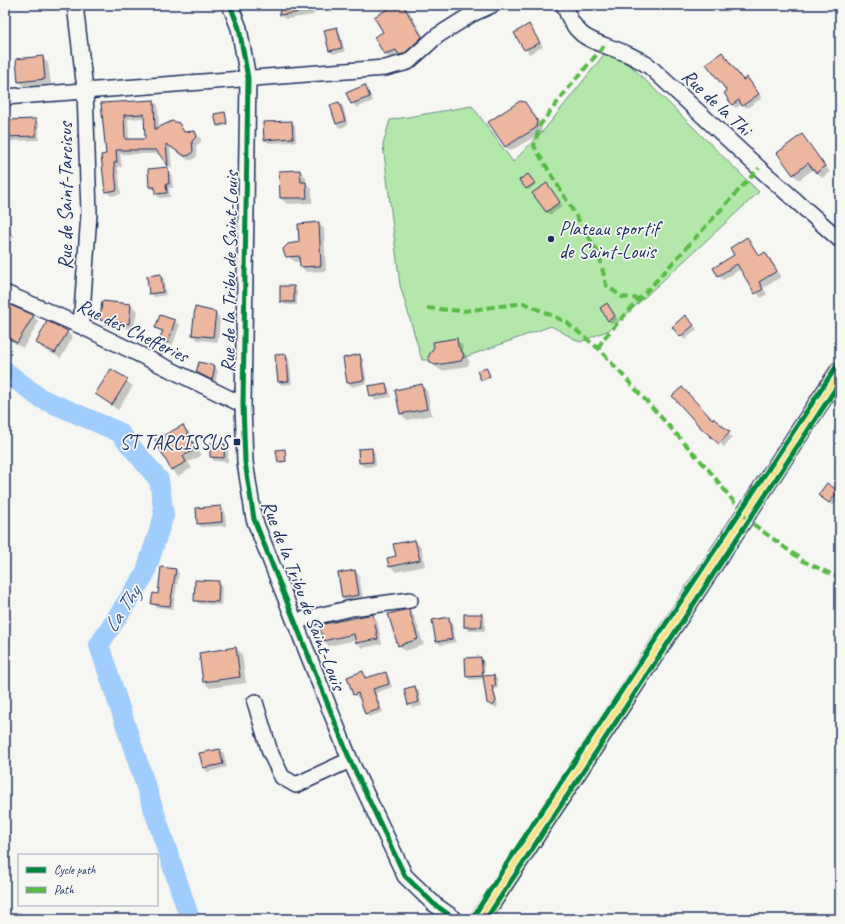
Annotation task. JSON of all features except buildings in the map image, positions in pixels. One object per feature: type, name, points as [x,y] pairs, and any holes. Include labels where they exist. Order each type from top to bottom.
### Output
[{"type":"main road","points":[[480,919],[840,371]]},
{"type":"street","name":"Rue de Saint-Tarcisus","points":[[75,5],[85,90],[89,214],[81,326]]},
{"type":"street","name":"Rue de la Tribu de Saint-Louis","points":[[230,5],[239,28],[248,78],[243,405],[245,462],[254,519],[296,621],[350,760],[405,876],[434,904],[455,919]]},
{"type":"street","points":[[5,97],[385,68],[408,62],[437,36],[472,14],[492,5]]},
{"type":"street","name":"Rue de la Thi","points":[[564,5],[569,20],[583,37],[628,54],[649,66],[759,168],[840,240]]},
{"type":"street","name":"Rue des Chefferies","points":[[5,293],[81,326],[243,405]]},
{"type":"street","points":[[296,621],[352,608],[410,600]]},
{"type":"street","points":[[255,702],[270,752],[282,778],[296,785],[350,760]]},
{"type":"green space","name":"Plateau sportif de Saint-Louis","points":[[606,52],[631,66],[759,192],[609,330],[580,342],[551,326],[457,360],[422,360],[400,285],[383,145],[390,120],[472,106],[513,162],[545,129]]},
{"type":"waterway","name":"La Thy","points":[[5,371],[40,398],[119,432],[159,480],[164,515],[145,574],[99,645],[190,919]]},
{"type":"marked path","points":[[604,46],[570,86],[540,125],[534,146],[599,254],[606,285],[622,297],[642,299]]},
{"type":"marked path","points":[[598,348],[604,338],[759,168]]},
{"type":"marked path","points":[[427,308],[463,311],[524,303],[566,322],[599,349],[708,469],[749,521],[803,561],[840,578]]},
{"type":"cycle path","points":[[230,5],[239,28],[248,78],[243,405],[245,462],[254,519],[350,760],[405,876],[434,904],[455,919]]},
{"type":"cycle path","points":[[472,919],[504,868],[840,361]]},
{"type":"cycle path","points":[[486,919],[840,382]]},
{"type":"place","name":"Plateau sportif de Saint-Louis","points":[[551,239]]},
{"type":"place","name":"ST TARCISSUS","points":[[237,442]]}]
